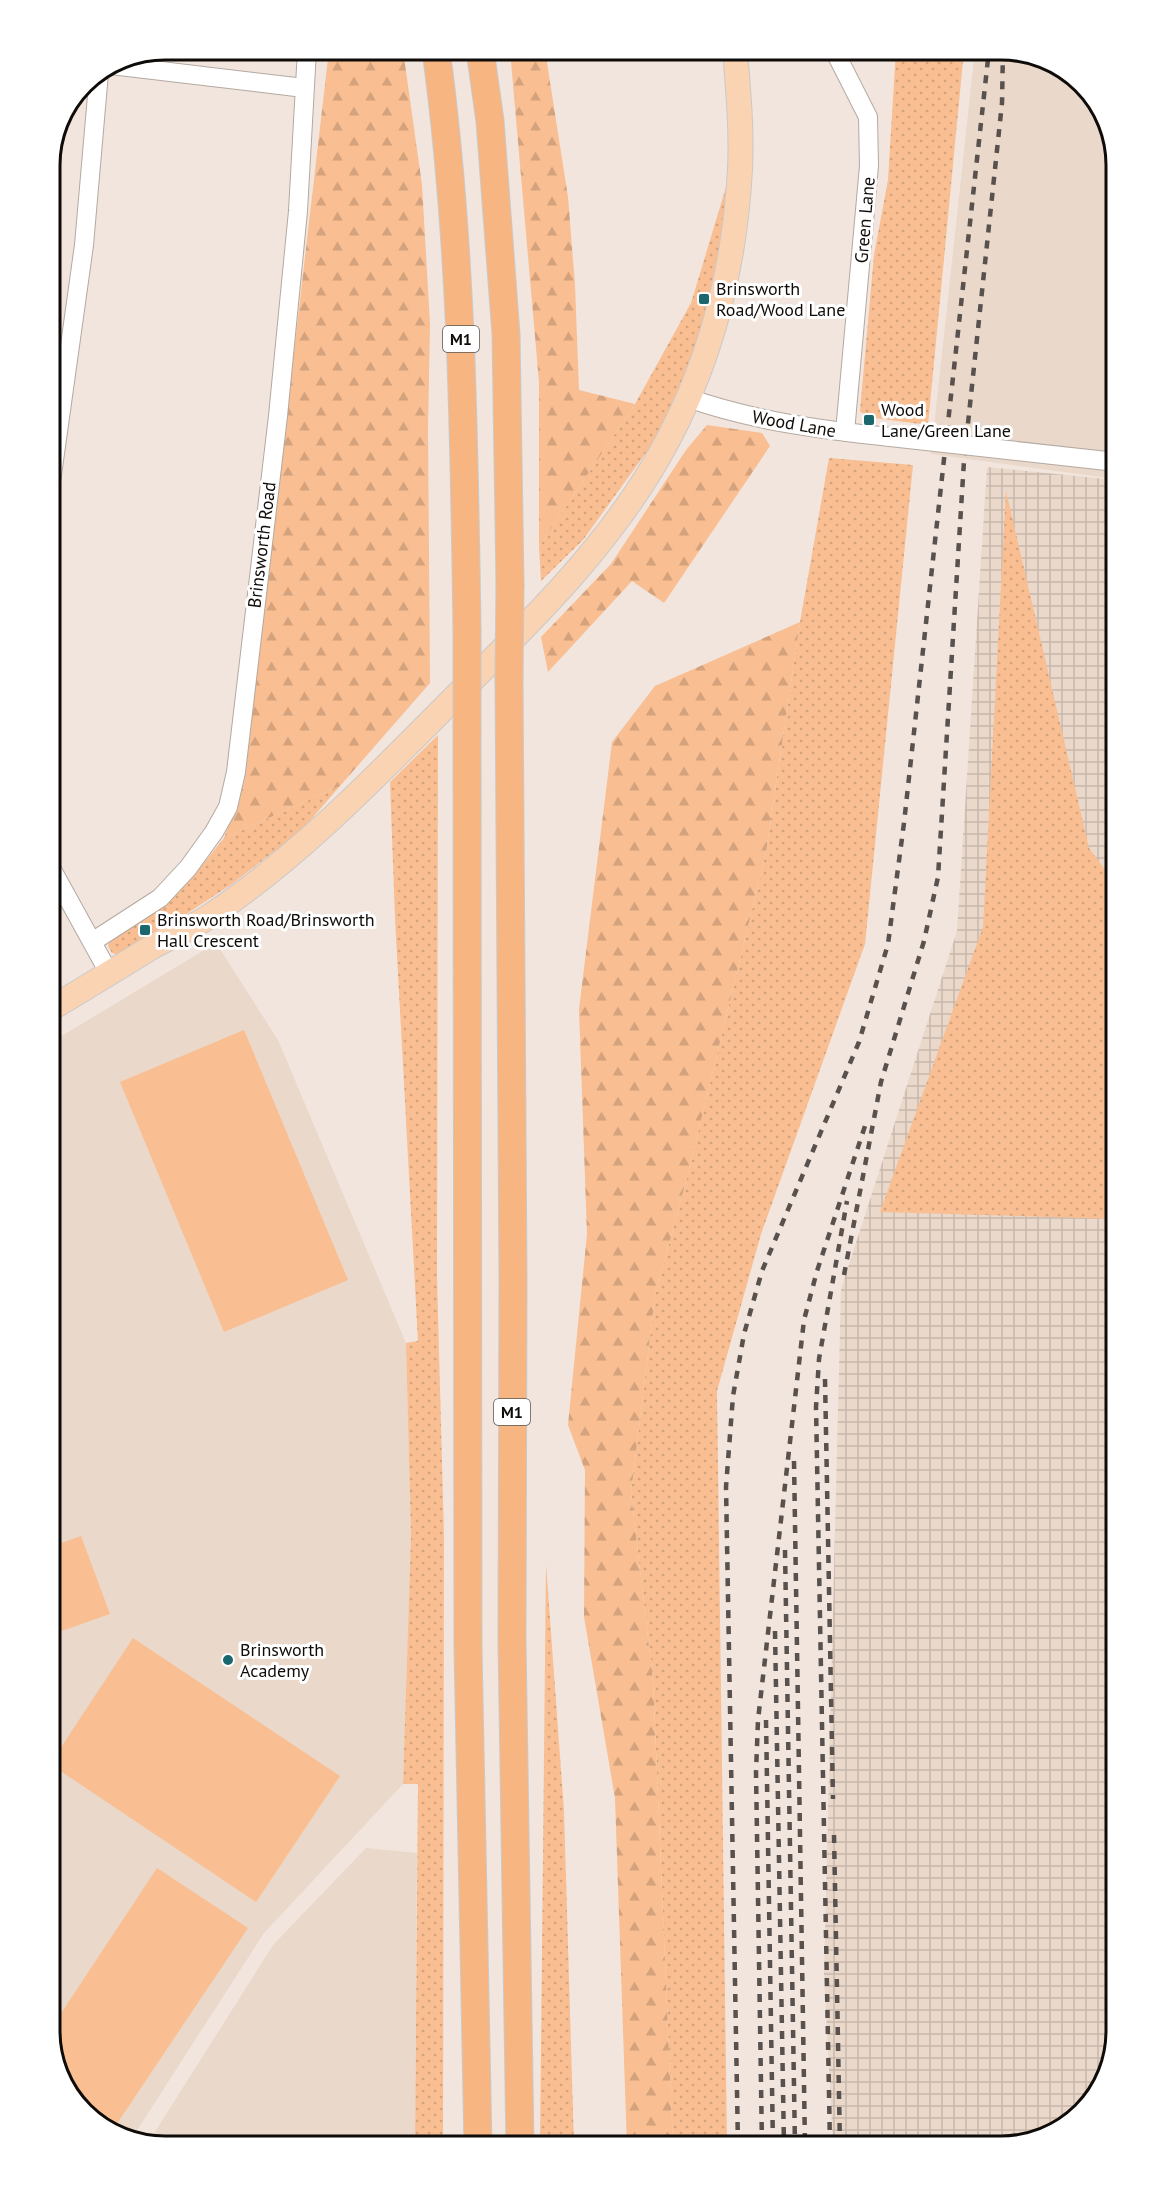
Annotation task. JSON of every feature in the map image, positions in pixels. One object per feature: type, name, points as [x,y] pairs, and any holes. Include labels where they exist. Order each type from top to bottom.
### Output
[{"type":"highway","name":"M1","points":[[437,60],[447,130],[459,291],[465,452],[468,1649],[478,2136]]},
{"type":"highway","name":"M1","points":[[481,60],[490,121],[507,334],[513,1280],[512,1641],[520,2136]]},
{"type":"main road","points":[[60,1003],[212,915],[326,823],[415,738],[539,612],[590,554],[642,482],[667,441],[688,398],[707,348],[723,294],[737,210],[740,166],[740,117],[736,60]]},
{"type":"street","name":"Brinsworth Road","points":[[92,942],[160,898],[188,868],[214,832],[228,807],[236,772],[278,416],[298,211],[306,60]]},
{"type":"street","name":"Green Lane","points":[[839,60],[868,117],[869,166],[845,432]]},
{"type":"street","points":[[128,67],[304,88]]},
{"type":"street","points":[[60,387],[84,245],[98,85]]},
{"type":"street","name":"Wood Lane","points":[[688,398],[726,411],[790,425],[1106,460]]},
{"type":"street","points":[[60,884],[109,974]]},
{"type":"shaded area","points":[[974,60],[1008,60],[1028,64],[1054,74],[1075,91],[1092,112],[1104,144],[1106,165],[1106,478],[931,454]]},
{"type":"shaded area","points":[[987,467],[1106,479],[1106,2031],[1104,2052],[1095,2078],[1075,2105],[1054,2122],[1022,2134],[832,2136],[824,1974],[841,1289],[957,931]]},
{"type":"shaded area","name":"Brinsworth Academy","points":[[216,943],[278,1040],[406,1343],[411,1536],[403,1784],[264,1933],[136,2132],[106,2118],[82,2095],[68,2071],[62,2052],[60,2031],[60,1037]]},
{"type":"shaded area","points":[[366,1848],[417,1853],[415,2136],[153,2135],[273,1945]]},
{"type":"green space","points":[[328,60],[404,60],[422,185],[430,324],[428,429],[430,683],[340,786],[224,838],[244,783]]},
{"type":"green space","points":[[511,60],[547,60],[568,197],[575,285],[579,390],[635,404],[539,547],[539,382]]},
{"type":"green space","points":[[895,60],[963,60],[928,425],[867,417],[860,411],[874,255],[888,180]]},
{"type":"green space","points":[[730,174],[722,241],[696,358],[658,436],[583,540],[541,581],[539,547],[635,404],[691,303]]},
{"type":"green space","points":[[707,425],[762,433],[770,446],[664,603],[632,581],[548,672],[541,637],[611,564],[686,450]]},
{"type":"green space","points":[[829,458],[913,465],[865,944],[761,1234],[717,1391],[727,2136],[673,2136],[653,1680],[631,1493],[655,1296],[689,1170],[766,852],[800,622]]},
{"type":"green space","points":[[1006,491],[1089,848],[1106,871],[1106,1219],[880,1212],[983,927]]},
{"type":"green space","points":[[800,622],[766,852],[689,1170],[655,1296],[631,1493],[653,1680],[673,2136],[627,2136],[615,1798],[584,1617],[585,1470],[568,1425],[587,1234],[579,1009],[612,742],[655,686]]},
{"type":"green space","points":[[438,735],[437,1277],[444,1537],[443,2136],[415,2136],[418,1784],[403,1784],[411,1536],[406,1343],[418,1341],[395,918],[390,782]]},
{"type":"green space","points":[[340,786],[301,831],[232,884],[119,955],[112,953],[108,946],[110,939],[168,900],[195,874],[224,838]]},
{"type":"green space","points":[[244,1030],[348,1280],[224,1332],[120,1082]]},
{"type":"green space","points":[[81,1536],[110,1614],[60,1632],[60,1543]]},
{"type":"green space","points":[[546,1564],[564,1811],[574,2136],[540,2136]]},
{"type":"green space","points":[[133,1638],[340,1776],[256,1902],[60,1771],[60,1749]]},
{"type":"green space","points":[[157,1868],[248,1928],[117,2124],[91,2105],[74,2084],[62,2052],[60,2015]]},
{"type":"railway","points":[[738,2136],[726,1487],[733,1396],[744,1334],[762,1271],[859,1042],[888,944],[904,823],[988,60]]},
{"type":"railway","points":[[844,1275],[881,1082],[924,941],[938,877],[964,461],[1002,103],[1003,60]]},
{"type":"railway","points":[[762,2136],[756,1772],[758,1720],[804,1320],[817,1271],[865,1126]]},
{"type":"railway","points":[[830,2136],[816,1407],[819,1359],[847,1201]]},
{"type":"railway","points":[[825,1379],[833,1799]]},
{"type":"railway","points":[[794,1461],[805,2136]]},
{"type":"railway","points":[[785,1550],[795,2136]]},
{"type":"railway","points":[[775,1631],[784,2136]]},
{"type":"railway","points":[[766,1720],[773,2136]]},
{"type":"railway","points":[[834,1835],[840,2136]]},
{"type":"place","name":"Brinsworth Road/Wood Lane","points":[[704,299]]},
{"type":"place","name":"Wood Lane/Green Lane","points":[[869,420]]},
{"type":"place","name":"Brinsworth Road/Brinsworth Hall Crescent","points":[[145,930]]},
{"type":"place","name":"Brinsworth Academy","points":[[228,1660]]}]
